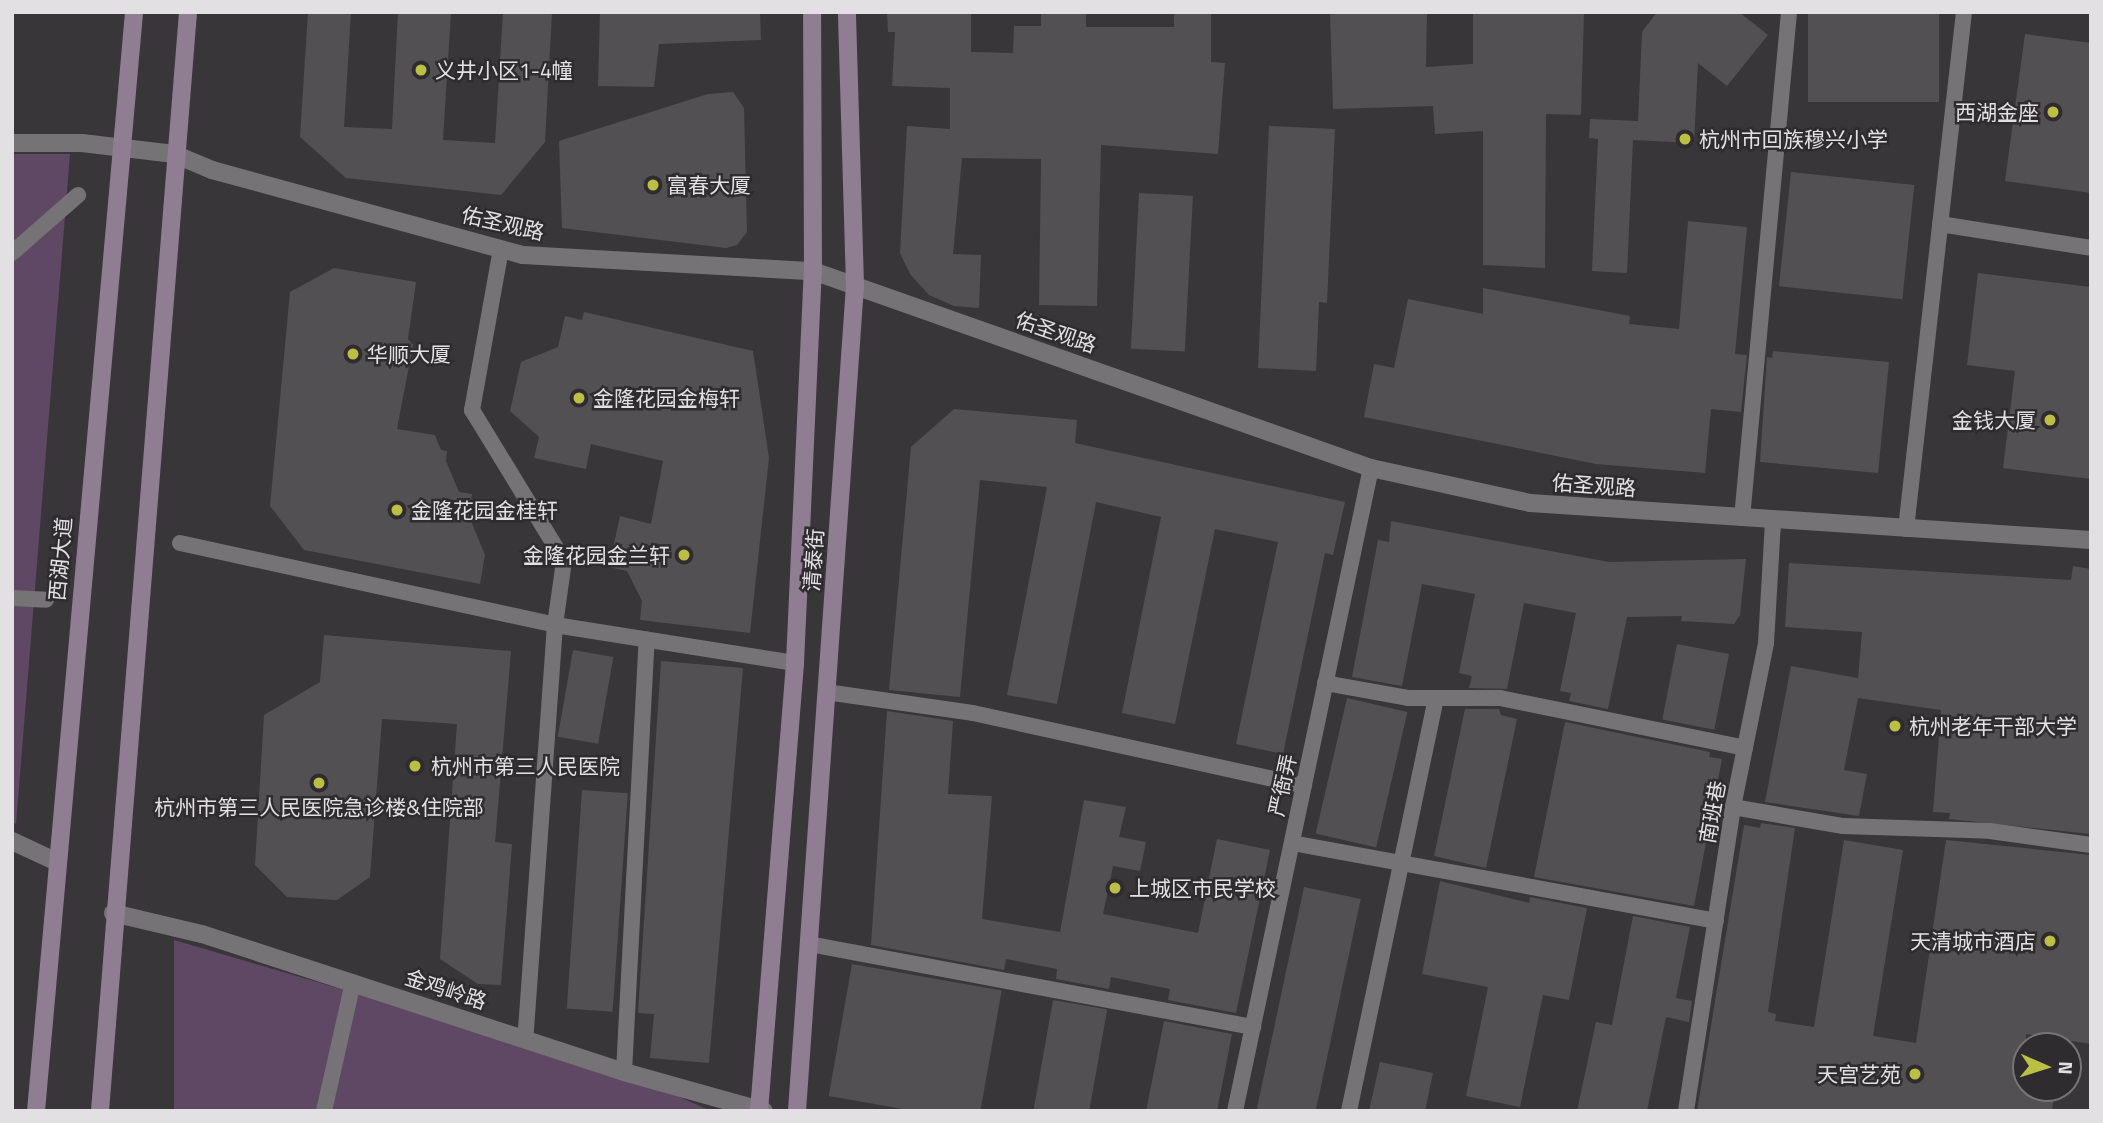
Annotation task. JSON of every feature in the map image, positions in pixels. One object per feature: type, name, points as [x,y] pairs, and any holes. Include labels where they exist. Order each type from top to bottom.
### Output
[{"type":"main road","name":"西湖大道","points":[[36,1111],[134,12]]},
{"type":"main road","points":[[100,1111],[113,913],[174,154],[188,12]]},
{"type":"main road","name":"清泰街","points":[[761,1110],[795,663],[813,271],[812,12]]},
{"type":"main road","name":"清泰街","points":[[797,1111],[855,285],[847,12]]},
{"type":"street","name":"佑圣观路","points":[[12,143],[120,146],[174,154],[212,170],[523,255],[813,271],[1371,468],[1530,503],[2091,540]]},
{"type":"street","points":[[12,841],[57,862]]},
{"type":"street","name":"金鸡岭路","points":[[113,913],[202,934],[624,1072],[761,1110]]},
{"type":"lane","points":[[1742,518],[1788,12]]},
{"type":"lane","points":[[1906,529],[1965,12]]},
{"type":"lane","points":[[12,253],[78,195]]},
{"type":"lane","points":[[1940,224],[2091,248]]},
{"type":"lane","points":[[500,249],[472,410],[564,561],[555,625],[525,1039]]},
{"type":"lane","name":"严衙弄","points":[[1235,1111],[1371,468]]},
{"type":"lane","name":"南班巷","points":[[1686,1111],[1733,807],[1766,643],[1773,520]]},
{"type":"lane","points":[[180,543],[555,625],[795,663]]},
{"type":"lane","points":[[12,598],[46,600]]},
{"type":"lane","points":[[624,1072],[647,640]]},
{"type":"lane","points":[[1325,682],[1408,698],[1500,698],[1745,748]]},
{"type":"lane","points":[[827,692],[973,713],[1304,786]]},
{"type":"lane","points":[[1349,1111],[1436,698]]},
{"type":"lane","points":[[1733,807],[1843,826],[1990,831],[2091,845]]},
{"type":"lane","points":[[1292,843],[1716,921]]},
{"type":"lane","points":[[809,944],[1252,1027]]},
{"type":"lane","points":[[324,1111],[353,982]]},
{"type":"shaded area","points":[[12,154],[70,154],[16,824],[12,822]]},
{"type":"shaded area","points":[[174,940],[624,1072],[711,1111],[174,1111]]},
{"type":"building","name":"义井小区1-4幢","points":[[308,12],[351,12],[344,127],[392,129],[398,12],[451,12],[443,140],[495,143],[503,12],[552,12],[545,142],[501,195],[346,178],[300,137]]},
{"type":"building","points":[[600,12],[760,12],[761,40],[659,44],[654,87],[598,86]]},
{"type":"building","points":[[887,12],[971,12],[971,52],[1013,53],[1014,26],[1041,26],[1041,12],[1086,12],[1086,27],[1174,27],[1174,12],[1211,12],[1211,62],[1225,63],[1218,154],[1101,145],[1097,306],[1039,305],[1041,159],[962,158],[953,254],[981,255],[979,308],[954,306],[929,295],[910,274],[900,253],[907,126],[950,129],[950,88],[892,86],[895,32],[888,32]]},
{"type":"building","points":[[1330,12],[1427,12],[1426,67],[1473,64],[1473,12],[1584,12],[1581,115],[1546,114],[1545,268],[1483,265],[1483,131],[1435,134],[1433,106],[1333,109]]},
{"type":"building","points":[[1657,12],[1739,12],[1768,35],[1727,86],[1698,63],[1694,143],[1633,140],[1627,273],[1592,271],[1598,139],[1589,138],[1590,119],[1638,121],[1642,32]]},
{"type":"building","points":[[1808,12],[1939,12],[1939,102],[1808,102]]},
{"type":"building","name":"西湖金座","points":[[2025,34],[2091,43],[2091,193],[2005,181]]},
{"type":"building","name":"富春大厦","points":[[733,92],[744,108],[747,232],[737,245],[726,248],[562,228],[559,141],[708,94]]},
{"type":"building","points":[[1269,126],[1335,129],[1327,303],[1319,302],[1316,371],[1258,368]]},
{"type":"building","points":[[1791,172],[1914,185],[1902,299],[1779,286]]},
{"type":"building","points":[[1139,193],[1193,196],[1185,352],[1131,349]]},
{"type":"building","points":[[1688,221],[1747,227],[1735,354],[1747,355],[1741,412],[1711,409],[1705,473],[1596,464],[1364,417],[1374,364],[1394,368],[1408,299],[1483,314],[1483,288],[1630,316],[1629,324],[1679,329]]},
{"type":"building","points":[[334,268],[416,282],[408,339],[413,345],[397,429],[435,435],[441,450],[447,451],[446,461],[459,492],[472,494],[469,516],[485,555],[480,584],[304,550],[270,506],[290,292]]},
{"type":"building","name":"金钱大厦","points":[[1978,273],[2091,287],[2091,479],[2003,468],[2015,371],[1967,365]]},
{"type":"building","points":[[584,312],[753,351],[769,458],[750,633],[640,620],[642,601],[627,571],[609,567],[620,516],[651,524],[663,461],[591,444],[586,469],[534,458],[539,437],[510,411],[521,362],[558,347],[565,316],[582,320]]},
{"type":"building","points":[[1773,351],[1889,362],[1878,473],[1760,462],[1767,357],[1772,358]]},
{"type":"building","points":[[954,409],[1077,420],[1075,443],[1345,502],[1333,555],[1325,553],[1283,754],[1236,744],[1278,542],[1215,529],[1175,724],[1122,713],[1161,517],[1096,502],[1057,704],[1007,695],[1047,487],[980,480],[960,697],[889,690],[911,447]]},
{"type":"building","points":[[1391,521],[1609,562],[1746,559],[1740,615],[1734,624],[1681,621],[1682,616],[1627,617],[1608,709],[1569,701],[1571,693],[1560,691],[1576,613],[1524,603],[1507,689],[1469,688],[1472,676],[1459,673],[1475,594],[1422,584],[1402,686],[1352,677],[1378,540],[1389,542]]},
{"type":"building","points":[[1789,563],[2071,580],[2073,566],[2091,569],[2091,834],[1949,819],[1950,813],[1933,812],[1941,710],[1858,698],[1844,770],[1867,774],[1859,816],[1765,802],[1791,666],[1858,678],[1862,632],[1785,627]]},
{"type":"building","name":"杭州市第三人民医院急诊楼&住院部","points":[[324,635],[511,651],[495,842],[512,844],[501,985],[478,984],[440,959],[457,724],[382,719],[370,877],[337,900],[287,897],[255,865],[264,715],[320,682]]},
{"type":"building","points":[[1677,644],[1729,654],[1714,730],[1662,720]]},
{"type":"building","points":[[573,650],[613,657],[598,744],[558,737]]},
{"type":"building","points":[[661,661],[743,668],[709,1063],[650,1058],[654,1014],[638,1013]]},
{"type":"building","points":[[1347,698],[1407,712],[1376,847],[1316,833]]},
{"type":"building","points":[[1465,709],[1499,709],[1501,715],[1517,719],[1486,868],[1434,856]]},
{"type":"building","points":[[887,711],[953,721],[948,794],[992,796],[982,919],[1060,932],[1084,800],[1126,807],[1119,837],[1146,842],[1140,871],[1113,866],[1103,914],[1198,933],[1217,839],[1270,850],[1236,1013],[1168,1000],[1170,989],[1111,977],[1109,989],[1056,979],[1057,969],[1006,959],[1004,970],[871,945]]},
{"type":"building","points":[[1565,722],[1710,752],[1709,757],[1722,759],[1694,906],[1534,877]]},
{"type":"building","points":[[582,790],[628,793],[613,1012],[567,1008]]},
{"type":"building","points":[[1761,823],[1795,828],[1768,1012],[1776,1014],[1775,1021],[1814,1027],[1844,840],[1903,850],[1873,1036],[1916,1043],[1946,840],[2091,855],[2091,1044],[2082,1043],[2082,1032],[2012,1032],[2012,1102],[2053,1102],[2052,1111],[1697,1111],[1744,825],[1760,828]]},
{"type":"building","points":[[1440,881],[1529,903],[1530,897],[1587,908],[1569,1000],[1543,995],[1520,1107],[1466,1096],[1488,987],[1422,974]]},
{"type":"building","points":[[1304,887],[1361,899],[1316,1111],[1256,1111]]},
{"type":"building","points":[[1633,916],[1690,927],[1676,998],[1692,1001],[1689,1022],[1666,1017],[1647,1111],[1577,1111],[1596,1022],[1612,1025]]},
{"type":"building","points":[[852,964],[1002,990],[980,1111],[914,1111],[829,1096]]},
{"type":"building","points":[[1053,1000],[1107,1010],[1089,1111],[1034,1110]]},
{"type":"building","points":[[1164,1021],[1232,1034],[1217,1111],[1146,1111]]},
{"type":"building","points":[[1380,1062],[1433,1073],[1425,1111],[1369,1111]]},
{"type":"place","name":"义井小区1-4幢","points":[[421,70]]},
{"type":"place","name":"西湖金座","points":[[2053,112]]},
{"type":"place","name":"杭州市回族穆兴小学","points":[[1685,139]]},
{"type":"place","name":"富春大厦","points":[[653,185]]},
{"type":"place","name":"华顺大厦","points":[[353,354]]},
{"type":"place","name":"金隆花园金梅轩","points":[[579,398]]},
{"type":"place","name":"金钱大厦","points":[[2050,420]]},
{"type":"place","name":"金隆花园金桂轩","points":[[397,510]]},
{"type":"place","name":"金隆花园金兰轩","points":[[684,555]]},
{"type":"place","name":"杭州老年干部大学","points":[[1895,726]]},
{"type":"place","name":"杭州市第三人民医院","points":[[415,766]]},
{"type":"place","name":"杭州市第三人民医院急诊楼&住院部","points":[[319,783]]},
{"type":"place","name":"上城区市民学校","points":[[1115,888]]},
{"type":"place","name":"天清城市酒店","points":[[2050,941]]},
{"type":"place","name":"天宫艺苑","points":[[1915,1074]]}]
